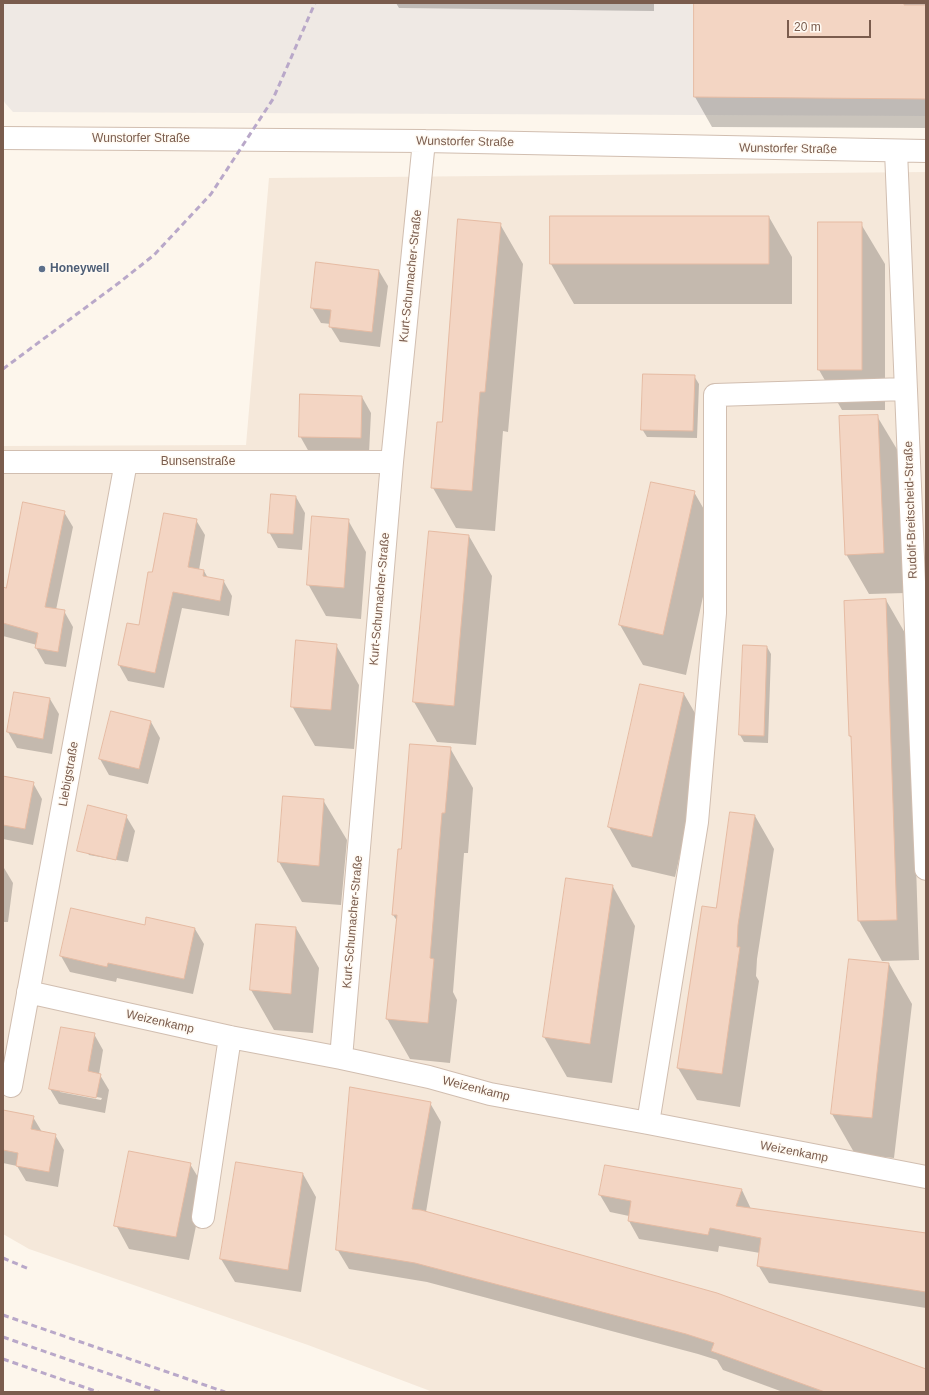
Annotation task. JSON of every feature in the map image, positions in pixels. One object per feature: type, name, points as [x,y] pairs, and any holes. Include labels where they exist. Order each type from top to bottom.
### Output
[{"type":"street","name":"Wunstorfer Straße","points":[[3,138],[424,140],[926,151]]},
{"type":"street","name":"Kurt-Schumacher-Straße","points":[[341,1058],[392,462],[424,140]]},
{"type":"street","name":"Rudolf-Breitscheid-Straße","points":[[896,151],[926,869]]},
{"type":"street","points":[[648,1123],[697,822],[715,613],[715,395],[906,389]]},
{"type":"street","name":"Bunsenstraße","points":[[3,462],[392,462]]},
{"type":"street","name":"Liebigstraße","points":[[11,1086],[126,462]]},
{"type":"street","name":"Weizenkamp","points":[[28,992],[230,1037],[430,1077],[490,1094],[926,1177]]},
{"type":"street","points":[[203,1217],[230,1037]]},
{"type":"shaded area","points":[[3,3],[926,3],[926,116],[13,112],[3,99]]},
{"type":"shaded area","points":[[926,172],[926,1392],[433,1392],[308,1345],[29,1249],[3,1234],[3,446],[246,445],[269,178]]},
{"type":"building","points":[[694,3],[904,3],[904,5],[926,5],[926,99],[694,97]]},
{"type":"building","points":[[550,216],[769,216],[769,264],[550,264]]},
{"type":"building","points":[[458,219],[501,223],[485,392],[480,392],[472,491],[431,488],[437,422],[442,422]]},
{"type":"building","points":[[818,222],[862,222],[862,370],[818,370]]},
{"type":"building","points":[[316,262],[379,270],[372,332],[329,327],[331,310],[311,308]]},
{"type":"building","points":[[643,374],[695,375],[693,431],[641,430]]},
{"type":"building","points":[[300,394],[362,396],[361,438],[299,437]]},
{"type":"building","points":[[878,415],[884,553],[845,555],[839,416]]},
{"type":"building","points":[[651,482],[695,491],[663,635],[619,625]]},
{"type":"building","points":[[271,494],[296,496],[293,534],[268,533]]},
{"type":"building","points":[[23,502],[65,511],[45,607],[65,610],[58,652],[35,648],[38,633],[3,623],[3,587],[6,588]]},
{"type":"building","points":[[164,513],[197,519],[188,567],[204,570],[203,576],[224,580],[220,601],[173,592],[155,673],[118,665],[127,623],[139,625],[148,572],[152,572]]},
{"type":"building","points":[[312,516],[349,519],[344,588],[307,585]]},
{"type":"building","points":[[429,531],[469,535],[454,706],[413,702]]},
{"type":"building","points":[[886,599],[897,920],[858,921],[844,601]]},
{"type":"building","points":[[296,640],[337,644],[331,710],[291,707]]},
{"type":"building","points":[[743,645],[767,646],[764,736],[739,735]]},
{"type":"building","points":[[640,684],[684,693],[652,837],[608,827]]},
{"type":"building","points":[[14,692],[50,698],[43,739],[7,732]]},
{"type":"building","points":[[111,711],[151,721],[139,769],[99,759]]},
{"type":"building","points":[[410,744],[451,747],[445,813],[442,813],[430,958],[434,959],[428,1023],[386,1019],[397,915],[392,915],[398,849],[401,849]]},
{"type":"building","points":[[3,776],[34,782],[25,829],[3,825]]},
{"type":"building","points":[[283,796],[324,799],[319,866],[278,862]]},
{"type":"building","points":[[88,805],[127,815],[116,860],[77,851]]},
{"type":"building","points":[[730,812],[755,815],[738,925],[737,947],[740,947],[722,1074],[677,1068],[702,906],[716,908]]},
{"type":"building","points":[[566,878],[613,885],[590,1044],[543,1037]]},
{"type":"building","points":[[71,908],[145,925],[146,917],[195,928],[184,979],[108,963],[107,967],[60,956]]},
{"type":"building","points":[[256,924],[296,927],[291,994],[250,990]]},
{"type":"building","points":[[849,959],[889,963],[872,1118],[831,1114]]},
{"type":"building","points":[[61,1027],[95,1033],[88,1071],[101,1074],[96,1098],[49,1089]]},
{"type":"building","points":[[350,1087],[431,1102],[412,1209],[421,1210],[717,1293],[926,1369],[926,1392],[825,1392],[711,1351],[714,1343],[686,1334],[415,1263],[336,1250]]},
{"type":"building","points":[[3,1110],[34,1116],[31,1129],[56,1134],[49,1172],[16,1166],[18,1153],[3,1150]]},
{"type":"building","points":[[129,1151],[191,1163],[176,1237],[114,1226]]},
{"type":"building","points":[[236,1162],[303,1173],[288,1270],[220,1259]]},
{"type":"building","points":[[605,1165],[742,1189],[736,1206],[926,1233],[926,1292],[757,1266],[761,1238],[710,1228],[708,1235],[628,1221],[631,1201],[599,1195]]},
{"type":"railway","points":[[3,369],[154,255],[211,194],[273,99],[315,3]]},
{"type":"railway","points":[[3,1258],[29,1269]]},
{"type":"railway","points":[[3,1315],[225,1392]]},
{"type":"railway","points":[[3,1337],[161,1392]]},
{"type":"railway","points":[[3,1359],[98,1392]]},
{"type":"place","name":"Honeywell","points":[[42,269]]}]
